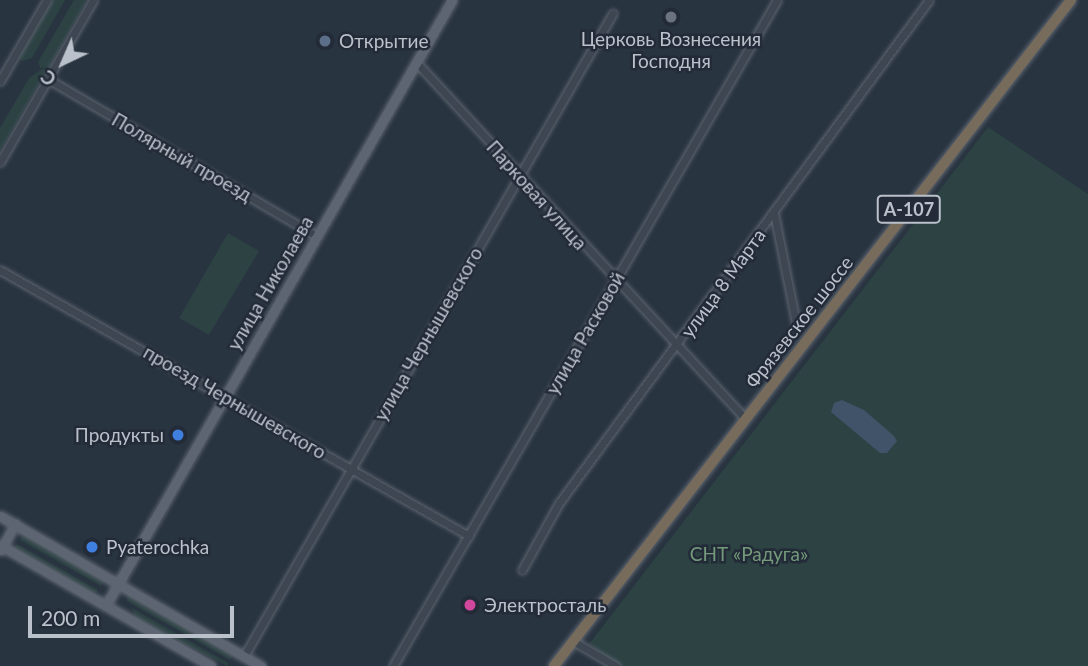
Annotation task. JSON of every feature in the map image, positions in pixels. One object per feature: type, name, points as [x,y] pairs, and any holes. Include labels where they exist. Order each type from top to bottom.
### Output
[{"type":"highway","name":"Фрязевское шоссе","points":[[554,666],[1071,0]]},
{"type":"main road","name":"улица Николаева","points":[[106,606],[452,0]]},
{"type":"main road","points":[[0,516],[261,666]]},
{"type":"main road","points":[[15,524],[1,548],[211,666]]},
{"type":"street","points":[[0,81],[47,0]]},
{"type":"street","points":[[0,162],[93,0]]},
{"type":"street","name":"улица Расковой","points":[[393,666],[777,0]]},
{"type":"street","name":"улица 8 Марта","points":[[522,570],[559,503],[929,0]]},
{"type":"street","name":"улица Чернышевского","points":[[244,656],[613,13]]},
{"type":"street","name":"Парковая улица","points":[[416,62],[614,280],[746,419]]},
{"type":"street","name":"Полярный проезд","points":[[48,79],[317,236]]},
{"type":"street","points":[[774,213],[797,328]]},
{"type":"street","name":"проезд Чернышевского","points":[[0,270],[469,536]]},
{"type":"street","points":[[573,641],[616,666]]},
{"type":"green space","points":[[53,0],[65,0],[32,58],[23,61],[19,58]]},
{"type":"green space","points":[[74,0],[87,0],[49,67],[40,68],[38,62]]},
{"type":"green space","points":[[45,67],[47,69],[0,151],[0,128],[29,78]]},
{"type":"green space","name":"СНТ «Радуга»","points":[[988,127],[1088,194],[1088,666],[621,666],[589,644]]},
{"type":"green space","points":[[228,233],[259,251],[209,335],[179,318]]},
{"type":"green space","points":[[23,534],[104,580],[101,586],[20,540]]},
{"type":"green space","points":[[17,544],[98,590],[95,595],[14,549]]},
{"type":"green space","points":[[127,593],[233,654],[230,660],[127,601]]},
{"type":"green space","points":[[132,608],[228,663],[227,666],[135,618]]},
{"type":"water","points":[[842,400],[864,410],[894,436],[897,441],[887,453],[880,453],[831,412],[834,403]]},
{"type":"place","name":"Церковь Вознесения Господня","points":[[671,17]]},
{"type":"place","name":"Открытие","points":[[325,41]]},
{"type":"place","name":"Продукты","points":[[178,435]]},
{"type":"place","name":"Pyaterochka","points":[[92,547]]},
{"type":"place","name":"Электросталь","points":[[470,605]]}]
